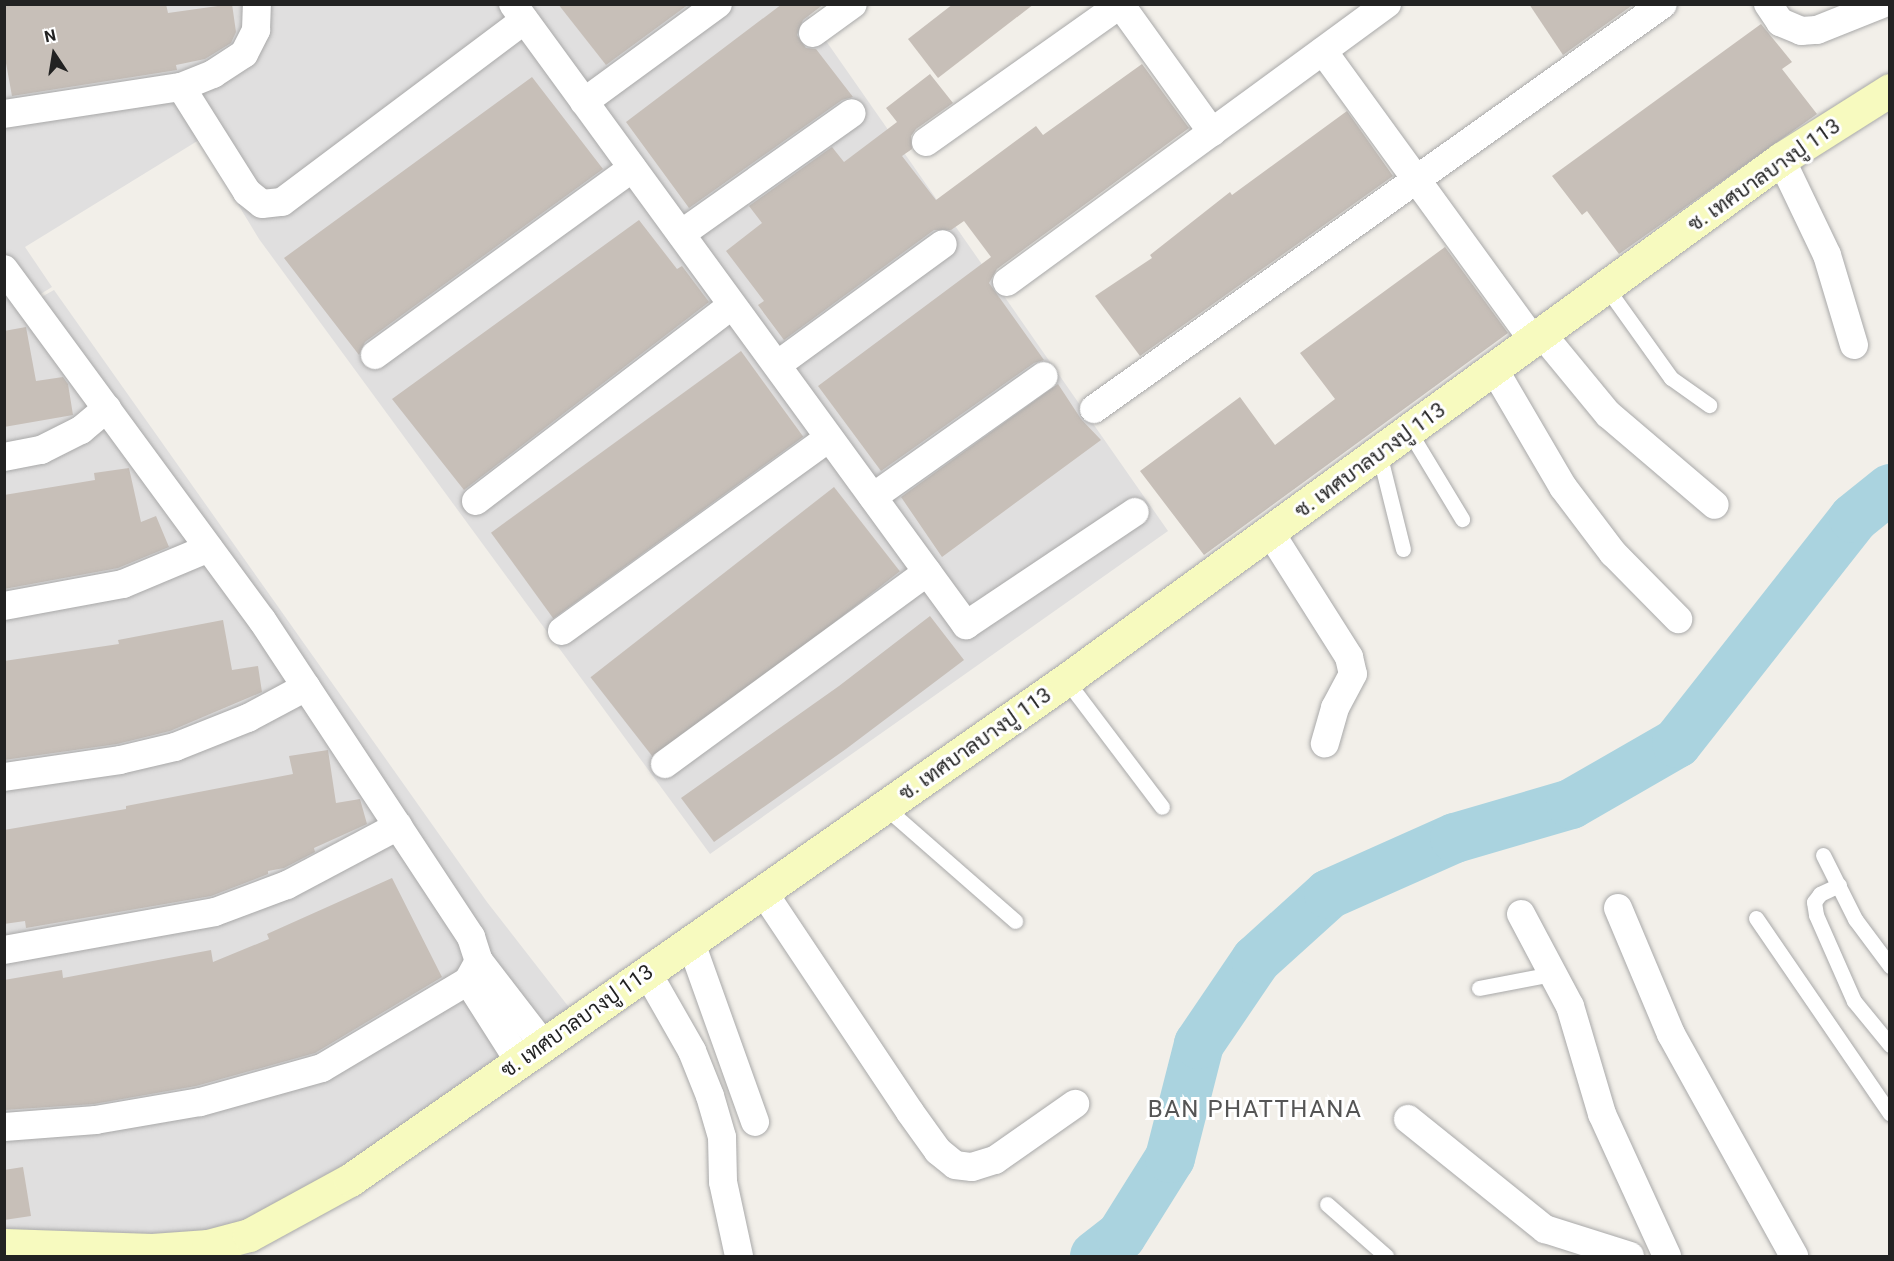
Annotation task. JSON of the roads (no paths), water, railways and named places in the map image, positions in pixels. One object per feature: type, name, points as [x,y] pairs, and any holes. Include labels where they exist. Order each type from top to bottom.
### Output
[{"type":"street","points":[[4,114],[181,87],[213,74],[244,54],[256,30],[257,4]]},
{"type":"street","points":[[584,102],[718,4]]},
{"type":"street","points":[[813,33],[852,4]]},
{"type":"street","points":[[1007,282],[1387,4]]},
{"type":"street","points":[[1094,409],[1416,177],[1664,4]]},
{"type":"street","points":[[1768,4],[1780,22],[1801,31],[1817,30],[1882,4]]},
{"type":"street","points":[[926,142],[1120,5],[1212,132]]},
{"type":"street","points":[[181,87],[247,192],[262,204],[282,202],[519,12],[966,625],[1135,512]]},
{"type":"street","points":[[1323,51],[1538,337],[1608,414],[1715,505]]},
{"type":"street","name":"ซ. เทศบาลบางปู 113","points":[[4,1245],[152,1250],[208,1246],[249,1235],[350,1180],[1066,680],[1781,159],[1890,90]]},
{"type":"street","points":[[681,234],[852,113]]},
{"type":"street","points":[[1781,159],[1827,255],[1854,345]]},
{"type":"street","points":[[375,355],[632,168]]},
{"type":"street","points":[[777,365],[943,244]]},
{"type":"street","points":[[7,277],[209,548],[306,687],[471,937],[474,971],[531,1053]]},
{"type":"street","points":[[476,501],[732,304]]},
{"type":"street","points":[[1494,369],[1563,487],[1613,553],[1678,619]]},
{"type":"street","points":[[873,497],[1044,376]]},
{"type":"street","points":[[4,457],[41,450],[81,430],[106,408]]},
{"type":"street","points":[[562,631],[830,438]]},
{"type":"street","points":[[1270,532],[1325,617],[1348,657],[1353,674],[1335,708],[1325,744]]},
{"type":"street","points":[[4,606],[123,584],[209,548]]},
{"type":"street","points":[[664,764],[927,572]]},
{"type":"street","points":[[4,777],[120,760],[176,747],[248,718],[306,687]]},
{"type":"street","points":[[4,950],[215,912],[287,885],[398,826]]},
{"type":"street","points":[[764,893],[910,1112],[938,1151],[956,1164],[972,1167],[995,1160],[1075,1104]]},
{"type":"street","points":[[1618,908],[1671,1034],[1794,1257]]},
{"type":"street","points":[[1521,914],[1580,1032],[1602,1114],[1666,1257]]},
{"type":"street","points":[[691,943],[755,1122]]},
{"type":"street","points":[[4,1127],[96,1120],[200,1102],[322,1068],[474,971]]},
{"type":"street","points":[[647,972],[692,1051],[710,1096],[722,1137],[723,1182],[739,1257]]},
{"type":"street","points":[[1408,1119],[1545,1229],[1629,1257]]},
{"type":"lane","points":[[1606,287],[1671,378],[1709,405]]},
{"type":"lane","points":[[1409,431],[1462,519]]},
{"type":"lane","points":[[1379,453],[1403,549]]},
{"type":"lane","points":[[1066,680],[1162,807]]},
{"type":"lane","points":[[885,807],[1015,921]]},
{"type":"lane","points":[[1822,855],[1856,919],[1890,966]]},
{"type":"lane","points":[[1839,885],[1820,894],[1814,902],[1816,915],[1854,1001],[1890,1045]]},
{"type":"lane","points":[[1756,918],[1890,1114]]},
{"type":"lane","points":[[1479,988],[1552,974]]},
{"type":"lane","points":[[1327,1204],[1386,1257]]},
{"type":"waterway","points":[[1095,1256],[1121,1236],[1170,1158],[1199,1044],[1256,960],[1329,894],[1455,838],[1571,804],[1677,743],[1854,518],[1890,489]]},
{"type":"district","name":"BAN PHATTHANA","points":[[1255,1110]]}]
